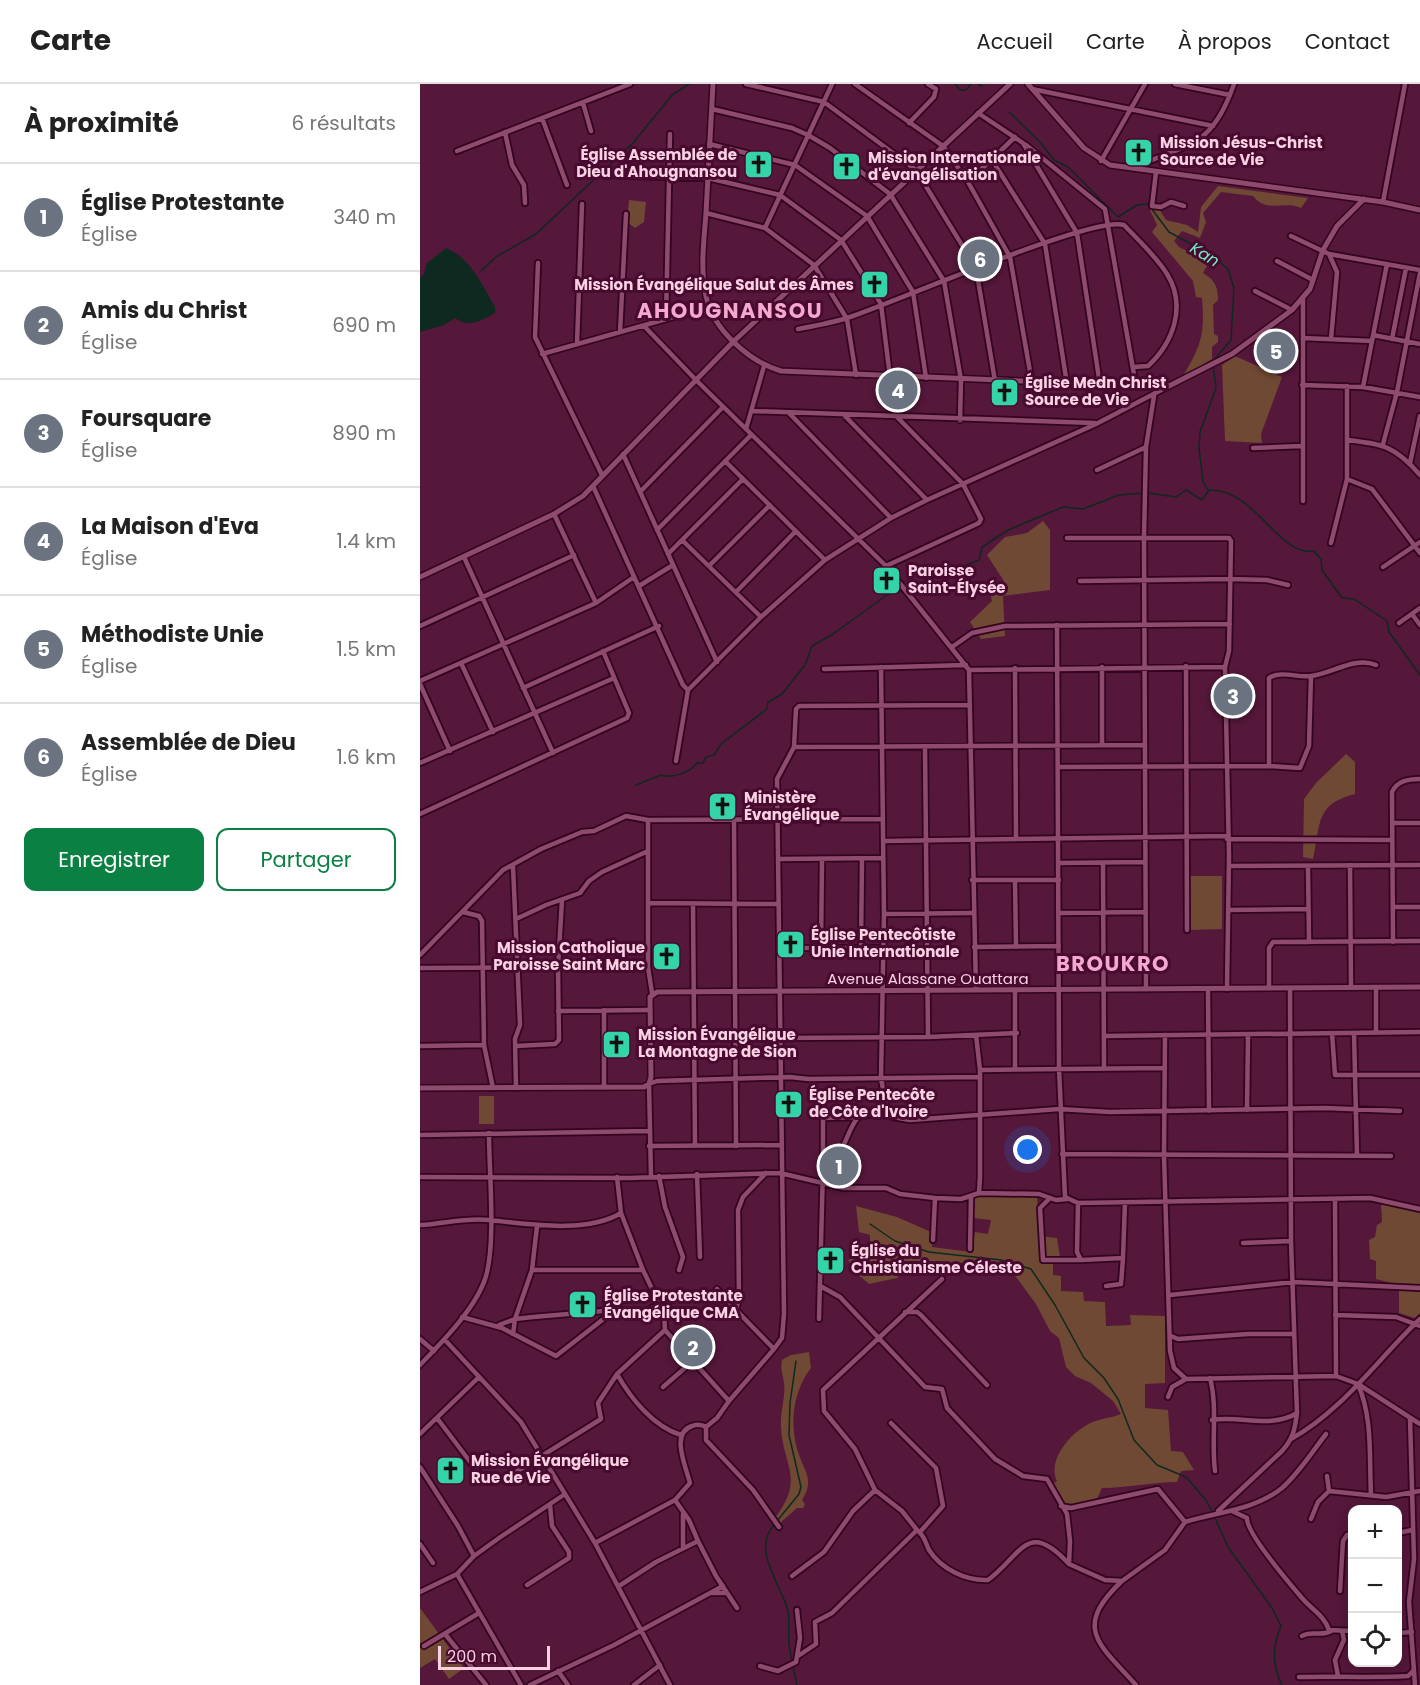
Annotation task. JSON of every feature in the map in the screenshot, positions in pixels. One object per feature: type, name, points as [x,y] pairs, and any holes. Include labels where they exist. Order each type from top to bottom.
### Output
[{"type":"street","points":[[457,151],[630,84]]},
{"type":"street","points":[[712,84],[704,282],[709,307],[734,341],[764,366],[794,373],[1167,387]]},
{"type":"street","points":[[746,84],[824,102],[916,170],[976,268],[995,381]]},
{"type":"street","points":[[765,228],[832,84]]},
{"type":"street","points":[[855,84],[943,146],[968,182],[1010,257],[1032,383]]},
{"type":"street","points":[[909,123],[936,92],[928,84]]},
{"type":"street","points":[[420,577],[554,514],[593,486],[734,341],[1010,84]]},
{"type":"street","points":[[1101,161],[1145,84]]},
{"type":"street","points":[[1175,84],[1230,95]]},
{"type":"street","points":[[1132,169],[1186,148],[1213,126],[1234,84]]},
{"type":"street","points":[[1383,202],[1405,84]]},
{"type":"street","points":[[1030,86],[1213,126]]},
{"type":"street","points":[[1030,86],[1083,148],[1101,161],[1132,169],[1365,199],[1420,210]]},
{"type":"street","points":[[583,103],[591,131]]},
{"type":"street","points":[[712,109],[792,128],[808,135],[830,148],[890,194],[944,281],[961,380],[960,420]]},
{"type":"street","points":[[978,113],[1015,137],[1103,206],[1109,224],[1136,386]]},
{"type":"street","points":[[542,118],[567,185]]},
{"type":"street","points":[[505,132],[512,165],[524,185],[525,203]]},
{"type":"street","points":[[666,318],[670,134]]},
{"type":"street","points":[[968,182],[1015,137]]},
{"type":"street","points":[[709,144],[795,165],[867,216],[913,292],[926,378]]},
{"type":"street","points":[[1023,144],[1077,233],[1100,385]]},
{"type":"street","points":[[992,160],[1045,244],[1067,384]]},
{"type":"street","points":[[1156,172],[1152,206],[1161,207],[1171,202],[1185,206]]},
{"type":"street","points":[[627,176],[708,178],[780,195],[841,240],[881,304],[890,377]]},
{"type":"street","points":[[676,761],[688,690],[761,617],[825,560],[891,518],[1096,424],[1232,354],[1292,310],[1303,299],[1313,280],[1323,250],[1345,216],[1365,199]]},
{"type":"street","points":[[577,344],[582,204]]},
{"type":"street","points":[[706,213],[765,228],[813,265],[846,319],[856,375]]},
{"type":"street","points":[[620,332],[626,214]]},
{"type":"street","points":[[798,329],[846,319],[976,268],[1077,233],[1109,224],[1124,225],[1168,275],[1174,294],[1174,323],[1167,345],[1148,366],[1134,367]]},
{"type":"street","points":[[1292,236],[1329,254],[1420,272],[1407,342],[1383,444]]},
{"type":"street","points":[[1329,254],[1337,272],[1331,339]]},
{"type":"street","points":[[1277,261],[1313,280]]},
{"type":"street","points":[[538,263],[535,338],[602,475]]},
{"type":"street","points":[[1363,387],[1387,264]]},
{"type":"street","points":[[1392,339],[1406,268]]},
{"type":"street","points":[[1256,291],[1292,310]]},
{"type":"street","points":[[1303,299],[1303,501]]},
{"type":"street","points":[[542,354],[709,307]]},
{"type":"street","points":[[644,326],[751,435],[886,566],[969,670],[975,990]]},
{"type":"street","points":[[1304,338],[1392,339],[1420,344]]},
{"type":"street","points":[[746,429],[764,366]]},
{"type":"street","points":[[1302,385],[1363,387],[1420,397]]},
{"type":"street","points":[[1331,543],[1347,479],[1347,386]]},
{"type":"street","points":[[1146,989],[1144,537],[1146,447],[1154,396]]},
{"type":"street","points":[[640,492],[723,407]]},
{"type":"street","points":[[752,411],[1096,424]]},
{"type":"street","points":[[789,413],[891,518]]},
{"type":"street","points":[[844,415],[927,500]]},
{"type":"street","points":[[1410,463],[1420,416]]},
{"type":"street","points":[[886,566],[979,523],[981,519],[963,484],[898,418]]},
{"type":"street","points":[[657,530],[751,435]]},
{"type":"street","points":[[1347,440],[1383,444],[1410,463],[1420,475]]},
{"type":"street","points":[[1253,448],[1302,446]]},
{"type":"street","points":[[1097,470],[1146,447]]},
{"type":"street","points":[[623,454],[717,662]]},
{"type":"street","points":[[725,461],[825,560]]},
{"type":"street","points":[[668,554],[743,479]]},
{"type":"street","points":[[1347,479],[1372,489],[1417,544],[1420,553]]},
{"type":"street","points":[[593,486],[634,578],[659,626],[683,685],[688,690]]},
{"type":"street","points":[[709,566],[770,505]]},
{"type":"street","points":[[554,514],[596,603]]},
{"type":"street","points":[[736,592],[796,531]]},
{"type":"street","points":[[1067,538],[1229,538],[1230,651],[1225,667],[1229,866],[1227,989]]},
{"type":"street","points":[[682,540],[761,617]]},
{"type":"street","points":[[1383,567],[1417,544]]},
{"type":"street","points":[[420,626],[574,555]]},
{"type":"street","points":[[464,557],[553,753]]},
{"type":"street","points":[[639,586],[673,565]]},
{"type":"street","points":[[450,751],[420,683],[596,603],[634,578]]},
{"type":"street","points":[[1080,581],[1231,579],[1267,580],[1287,585]]},
{"type":"street","points":[[1400,623],[1420,608]]},
{"type":"street","points":[[1412,614],[1420,625]]},
{"type":"street","points":[[952,647],[972,633],[1005,626],[1230,624]]},
{"type":"street","points":[[1057,625],[1059,1109],[1067,1199]]},
{"type":"street","points":[[523,688],[659,626]]},
{"type":"street","points":[[420,814],[627,718],[629,713],[603,651]]},
{"type":"street","points":[[461,663],[493,732]]},
{"type":"street","points":[[1269,766],[1269,678],[1277,675],[1311,676],[1356,663],[1376,665]]},
{"type":"street","points":[[824,669],[966,664]]},
{"type":"street","points":[[1186,666],[1187,930]]},
{"type":"street","points":[[881,667],[884,914],[881,1078],[887,1111],[893,1117],[910,1120],[952,1118],[980,1113],[1059,1109],[1400,1111]]},
{"type":"street","points":[[969,670],[1057,667],[1225,667]]},
{"type":"street","points":[[1102,667],[1102,745]]},
{"type":"street","points":[[1015,668],[1016,839]]},
{"type":"street","points":[[1058,767],[1269,766],[1295,769],[1303,761],[1309,746],[1311,676]]},
{"type":"street","points":[[420,764],[536,715],[614,678]]},
{"type":"street","points":[[595,1543],[675,1500],[690,1483],[682,1454],[681,1435],[685,1429],[694,1425],[705,1427],[717,1418],[782,1338],[777,779],[794,747],[796,709],[799,706],[970,705]]},
{"type":"street","points":[[794,747],[1144,745]]},
{"type":"street","points":[[925,747],[928,1037]]},
{"type":"street","points":[[1393,942],[1394,789],[1405,780],[1420,779]]},
{"type":"street","points":[[420,955],[492,879],[554,843],[582,832],[594,831],[626,816],[648,820],[883,819]]},
{"type":"street","points":[[648,820],[648,967],[652,993],[649,1131],[651,1177]]},
{"type":"street","points":[[734,820],[736,1146]]},
{"type":"street","points":[[1392,823],[1420,823]]},
{"type":"street","points":[[883,841],[1187,837],[1392,840]]},
{"type":"street","points":[[516,919],[580,893],[589,881],[602,872],[648,851]]},
{"type":"street","points":[[861,948],[862,858]]},
{"type":"street","points":[[778,859],[883,858]]},
{"type":"street","points":[[821,948],[822,859]]},
{"type":"street","points":[[1059,863],[1144,862]]},
{"type":"street","points":[[1103,863],[1104,1069]]},
{"type":"street","points":[[1229,866],[1420,865]]},
{"type":"street","points":[[513,866],[516,919],[515,966],[520,1025],[515,1046],[516,1088]]},
{"type":"street","points":[[1308,866],[1309,942]]},
{"type":"street","points":[[1350,866],[1350,987]]},
{"type":"street","points":[[972,880],[1059,880]]},
{"type":"street","points":[[1015,880],[1016,947]]},
{"type":"street","points":[[515,1046],[558,1043],[558,968],[562,900]]},
{"type":"street","points":[[648,903],[778,904]]},
{"type":"street","points":[[693,904],[695,1146]]},
{"type":"street","points":[[1393,907],[1420,907]]},
{"type":"street","points":[[1228,910],[1308,909]]},
{"type":"street","points":[[463,912],[481,918],[484,1045],[493,1088]]},
{"type":"street","points":[[1059,913],[1144,912]]},
{"type":"street","points":[[884,914],[972,913]]},
{"type":"street","points":[[1269,988],[1270,944],[1420,941]]},
{"type":"street","points":[[974,947],[1059,946]]},
{"type":"street","points":[[779,948],[884,948]]},
{"type":"street","points":[[420,968],[648,967]]},
{"type":"street","points":[[1376,987],[1376,1033]]},
{"type":"street","name":"Avenue Alassane Ouattara","points":[[652,993],[1420,987]]},
{"type":"street","points":[[1290,988],[1291,1241],[1297,1413],[1291,1439]]},
{"type":"street","points":[[1208,989],[1209,1111]]},
{"type":"street","points":[[1015,990],[1016,1070]]},
{"type":"street","points":[[604,1010],[604,1087]]},
{"type":"street","points":[[558,1011],[650,1010]]},
{"type":"street","points":[[1104,1036],[1420,1032]]},
{"type":"street","points":[[779,1038],[928,1037],[1017,1033]]},
{"type":"street","points":[[1332,1033],[1333,1072],[1337,1076],[1420,1075]]},
{"type":"street","points":[[1354,1033],[1357,1156]]},
{"type":"street","points":[[976,1035],[980,1070],[978,1077],[979,1193]]},
{"type":"street","points":[[1165,1035],[1164,1156],[1171,1362],[1177,1372],[1186,1379]]},
{"type":"street","points":[[1247,1110],[1248,1035]]},
{"type":"street","points":[[420,1046],[484,1045]]},
{"type":"street","points":[[980,1070],[1165,1068]]},
{"type":"street","points":[[420,1088],[640,1088],[650,1084],[790,1077],[978,1077]]},
{"type":"street","points":[[819,1319],[822,1287],[823,1118],[858,1117],[887,1111]]},
{"type":"street","points":[[823,1168],[843,1151],[850,1128],[858,1117]]},
{"type":"street","points":[[420,1135],[649,1131]]},
{"type":"street","points":[[420,1365],[445,1340],[462,1317],[486,1275],[490,1220],[489,1133]]},
{"type":"street","points":[[649,1146],[780,1145]]},
{"type":"street","points":[[1062,1154],[1391,1156]]},
{"type":"street","points":[[736,1310],[739,1298],[738,1210],[743,1197],[766,1173]]},
{"type":"street","points":[[420,1177],[651,1177],[780,1173],[821,1180],[844,1188],[886,1188],[900,1194],[935,1198],[961,1199],[979,1193],[1040,1194],[1078,1203],[1370,1198],[1420,1209]]},
{"type":"street","points":[[697,1174],[700,1257]]},
{"type":"street","points":[[659,1176],[667,1216],[682,1257],[679,1270]]},
{"type":"street","points":[[617,1177],[621,1213],[643,1270],[660,1304],[664,1330],[729,1401]]},
{"type":"street","points":[[970,1249],[971,1197]]},
{"type":"street","points":[[933,1240],[935,1198]]},
{"type":"street","points":[[1050,1198],[1040,1208],[1043,1260],[1123,1258]]},
{"type":"street","points":[[1335,1199],[1336,1376]]},
{"type":"street","points":[[1106,1286],[1121,1284],[1125,1202]]},
{"type":"street","points":[[1078,1203],[1077,1252],[1081,1260]]},
{"type":"street","points":[[420,1225],[490,1220],[537,1226],[601,1222],[621,1213]]},
{"type":"street","points":[[513,1334],[515,1319],[532,1270],[537,1226]]},
{"type":"street","points":[[1243,1243],[1291,1241]]},
{"type":"street","points":[[532,1270],[643,1270]]},
{"type":"street","points":[[942,1279],[823,1390],[824,1411],[855,1449],[875,1490],[902,1511],[939,1561],[971,1579],[988,1580],[1023,1546],[1032,1542],[1042,1542],[1052,1546],[1069,1564],[1105,1580],[1122,1581]]},
{"type":"street","points":[[1170,1295],[1293,1282],[1420,1288]]},
{"type":"street","points":[[822,1287],[840,1297],[925,1387],[942,1389],[947,1408],[986,1451],[1016,1473],[1047,1479],[1066,1514],[1069,1532],[1069,1564]]},
{"type":"street","points":[[717,1289],[774,1349]]},
{"type":"street","points":[[496,1326],[515,1319],[615,1310],[645,1311],[660,1304]]},
{"type":"street","points":[[462,1317],[496,1326],[553,1355],[560,1355],[615,1310]]},
{"type":"street","points":[[905,1312],[917,1312],[921,1315],[987,1385]]},
{"type":"street","points":[[1335,1315],[1396,1317],[1419,1323]]},
{"type":"street","points":[[1215,1513],[1226,1506],[1291,1439],[1305,1432],[1358,1384],[1419,1323]]},
{"type":"street","points":[[516,1472],[601,1419],[598,1403],[617,1374],[664,1330]]},
{"type":"street","points":[[1171,1336],[1178,1339],[1248,1334],[1294,1334]]},
{"type":"street","points":[[420,1339],[434,1351]]},
{"type":"street","points":[[445,1340],[521,1422],[595,1543],[670,1685]]},
{"type":"street","points":[[663,1387],[693,1361]]},
{"type":"street","points":[[617,1374],[630,1395],[664,1429],[681,1435]]},
{"type":"street","points":[[1168,1397],[1172,1387],[1186,1379],[1336,1376],[1375,1393],[1420,1424]]},
{"type":"street","points":[[420,1434],[479,1377]]},
{"type":"street","points":[[1210,1378],[1213,1389],[1215,1471]]},
{"type":"street","points":[[1358,1384],[1365,1398],[1369,1427],[1371,1495]]},
{"type":"street","points":[[1365,1398],[1375,1393]]},
{"type":"street","points":[[1212,1420],[1270,1422],[1288,1418],[1297,1413]]},
{"type":"street","points":[[437,1418],[480,1475]]},
{"type":"street","points":[[1410,1418],[1410,1494],[1414,1559],[1409,1602],[1415,1685]]},
{"type":"street","points":[[798,1656],[816,1644],[815,1622],[832,1612],[943,1506],[936,1468],[891,1423]]},
{"type":"street","points":[[705,1427],[706,1440],[753,1490],[779,1527]]},
{"type":"street","points":[[1136,1685],[1105,1653],[1094,1626],[1098,1607],[1122,1581],[1166,1550],[1185,1522],[1256,1504],[1280,1490],[1326,1434]]},
{"type":"street","points":[[420,1467],[458,1526],[474,1557]]},
{"type":"street","points":[[1311,1519],[1318,1502],[1329,1491],[1328,1476]]},
{"type":"street","points":[[1061,1506],[1071,1508],[1158,1489],[1185,1522]]},
{"type":"street","points":[[792,1576],[824,1552],[853,1511],[875,1490]]},
{"type":"street","points":[[1329,1491],[1386,1497],[1420,1491]]},
{"type":"street","points":[[420,1592],[457,1574],[474,1557],[511,1529],[565,1494]]},
{"type":"street","points":[[675,1500],[683,1510],[698,1541],[737,1608]]},
{"type":"street","points":[[527,1585],[569,1558],[569,1552],[552,1526],[550,1505]]},
{"type":"street","points":[[1226,1506],[1247,1518],[1247,1527],[1265,1553],[1303,1599],[1320,1615],[1331,1631]]},
{"type":"street","points":[[683,1510],[683,1548]]},
{"type":"street","points":[[1402,1532],[1412,1530]]},
{"type":"street","points":[[1340,1591],[1343,1541],[1348,1535]]},
{"type":"street","points":[[619,1586],[698,1541]]},
{"type":"street","points":[[420,1544],[433,1563]]},
{"type":"street","points":[[457,1574],[521,1685]]},
{"type":"street","points":[[530,1685],[641,1631],[723,1586]]},
{"type":"street","points":[[711,1593],[727,1593]]},
{"type":"street","points":[[759,1666],[771,1670],[785,1670],[794,1665],[798,1656],[800,1638],[797,1610]]},
{"type":"street","points":[[424,1646],[479,1613]]},
{"type":"street","points":[[1302,1636],[1306,1633],[1324,1635],[1331,1631],[1348,1631]]},
{"type":"street","points":[[1338,1676],[1335,1660],[1344,1640],[1342,1631]]},
{"type":"street","points":[[1402,1633],[1412,1632]]},
{"type":"street","points":[[445,1634],[486,1685]]},
{"type":"street","points":[[1413,1661],[1420,1661]]},
{"type":"street","points":[[634,1685],[660,1665]]},
{"type":"street","points":[[1299,1677],[1338,1676],[1369,1682],[1408,1676],[1414,1668]]},
{"type":"street","points":[[558,1671],[568,1685]]},
{"type":"shaded area","points":[[1218,186],[1308,198],[1301,208],[1288,205],[1270,206],[1253,196],[1221,192],[1203,213],[1206,222],[1200,238],[1182,231],[1174,241],[1179,247],[1209,262],[1203,273],[1213,281],[1218,295],[1218,300],[1213,305],[1214,334],[1218,336],[1218,342],[1212,347],[1212,359],[1182,378],[1194,357],[1200,340],[1203,322],[1202,298],[1196,297],[1193,281],[1152,232],[1157,225],[1149,208],[1156,204],[1166,220],[1187,225],[1198,232],[1201,207]]},
{"type":"shaded area","points":[[629,200],[646,202],[644,222],[635,228],[627,222]]},
{"type":"shaded area","points":[[446,248],[469,265],[495,307],[495,313],[480,321],[470,323],[455,318],[444,325],[420,332],[420,278],[424,274],[427,263]]},
{"type":"shaded area","points":[[1235,356],[1282,377],[1261,434],[1262,443],[1225,441],[1222,365]]},
{"type":"shaded area","points":[[1043,521],[1050,530],[1050,590],[1003,596],[1005,636],[981,639],[970,622],[992,601],[989,589],[1004,581],[987,555],[1005,537],[1027,533]]},
{"type":"shaded area","points":[[1346,754],[1355,762],[1355,794],[1342,798],[1326,809],[1319,825],[1313,859],[1303,857],[1304,799],[1316,783]]},
{"type":"shaded area","points":[[1189,876],[1222,876],[1222,929],[1189,930]]},
{"type":"shaded area","points":[[479,1096],[494,1096],[494,1124],[479,1124]]},
{"type":"shaded area","points":[[980,1195],[1037,1195],[1039,1236],[1057,1238],[1060,1257],[1053,1263],[1053,1275],[1061,1276],[1061,1291],[1083,1292],[1084,1301],[1105,1302],[1106,1326],[1131,1325],[1130,1315],[1165,1316],[1165,1383],[1145,1384],[1145,1408],[1168,1410],[1171,1451],[1183,1452],[1194,1470],[1181,1471],[1177,1482],[1102,1488],[1096,1501],[1066,1508],[1054,1491],[1053,1484],[1057,1481],[1055,1463],[1064,1446],[1070,1438],[1086,1426],[1121,1414],[1113,1401],[1091,1383],[1075,1376],[1066,1367],[1059,1338],[1050,1331],[1036,1304],[1013,1273],[975,1274],[964,1263],[926,1261],[910,1263],[897,1278],[869,1284],[854,1271],[848,1260],[859,1256],[861,1247],[870,1245],[870,1235],[859,1232],[856,1206],[897,1217],[931,1232],[932,1247],[971,1252],[975,1232],[988,1234],[991,1220],[973,1218],[975,1199]]},
{"type":"shaded area","points":[[1381,1204],[1420,1212],[1420,1313],[1415,1318],[1399,1313],[1399,1285],[1376,1279],[1376,1261],[1370,1259],[1369,1240],[1375,1237],[1377,1225],[1382,1222]]},
{"type":"shaded area","points":[[809,1352],[811,1368],[800,1387],[793,1419],[795,1441],[807,1476],[808,1487],[802,1500],[805,1504],[803,1508],[797,1508],[780,1523],[775,1518],[784,1504],[791,1481],[782,1439],[781,1414],[784,1388],[782,1360],[791,1355]]},
{"type":"shaded area","points":[[420,1608],[464,1668],[449,1679],[435,1659],[420,1668]]},
{"type":"waterway","points":[[481,271],[496,257],[536,234],[634,142],[672,95],[689,84]]},
{"type":"waterway","name":"Kan","points":[[955,84],[960,90],[966,90],[971,84]]},
{"type":"waterway","name":"Kan","points":[[978,84],[982,86]]},
{"type":"waterway","name":"Kan","points":[[1009,112],[1039,141],[1054,160],[1068,167],[1118,217],[1137,205],[1148,204],[1169,232],[1210,254],[1228,269],[1234,288],[1231,340],[1213,361]]},
{"type":"waterway","name":"Kan","points":[[1208,490],[1203,482],[1199,448],[1200,432],[1216,388],[1213,365]]},
{"type":"waterway","name":"Kan","points":[[1148,493],[1176,497],[1186,490],[1202,500],[1209,490],[1225,492],[1240,500],[1289,544],[1301,550],[1314,551],[1321,559],[1322,570],[1342,598],[1354,599],[1387,621],[1389,632],[1420,675]]},
{"type":"waterway","name":"Kan","points":[[908,587],[979,560],[982,547],[1008,530],[1063,507],[1083,509],[1119,495],[1143,493]]},
{"type":"waterway","points":[[636,785],[661,775],[681,774],[697,763],[703,763],[706,757],[714,755],[721,744],[767,709],[768,702],[782,694],[805,665],[812,646],[833,634],[887,595],[902,591]]},
{"type":"waterway","points":[[870,1224],[895,1241],[929,1252],[1001,1260],[1031,1269],[1055,1305],[1084,1358],[1104,1378],[1118,1399],[1134,1440],[1157,1465],[1186,1477],[1206,1500],[1213,1513]]},
{"type":"waterway","points":[[777,1521],[799,1494],[801,1487],[789,1435],[790,1403],[796,1361]]},
{"type":"waterway","points":[[1215,1518],[1228,1547],[1272,1608],[1281,1626],[1274,1656],[1282,1685]]},
{"type":"waterway","points":[[774,1525],[768,1535],[767,1557],[788,1611],[789,1644],[797,1685]]},
{"type":"place","name":"Mission Jésus-Christ Source de Vie","points":[[1139,152]]},
{"type":"place","name":"Église Assemblée de Dieu d'Ahougnansou","points":[[758,164]]},
{"type":"place","name":"Mission Internationale d'évangélisation","points":[[847,167]]},
{"type":"place","name":"Assemblée de Dieu","points":[[980,259]]},
{"type":"place","name":"Mission Évangélique Salut des Âmes","points":[[875,285]]},
{"type":"place","name":"Méthodiste Unie","points":[[1276,351]]},
{"type":"place","name":"La Maison d'Eva","points":[[898,390]]},
{"type":"place","name":"Église Medn Christ Source de Vie","points":[[1004,392]]},
{"type":"place","name":"Paroisse Saint-Élysée","points":[[887,580]]},
{"type":"place","name":"Foursquare","points":[[1233,696]]},
{"type":"place","name":"Ministère Évangélique","points":[[723,807]]},
{"type":"place","name":"Église Pentecôtiste Unie Internationale","points":[[790,944]]},
{"type":"place","name":"Mission Catholique Paroisse Saint Marc","points":[[666,957]]},
{"type":"place","name":"Mission Évangélique La Montagne de Sion","points":[[617,1044]]},
{"type":"place","name":"Église Pentecôte de Côte d'Ivoire","points":[[788,1104]]},
{"type":"place","name":"Église Protestante","points":[[839,1166]]},
{"type":"place","name":"Église du Christianisme Céleste","points":[[830,1260]]},
{"type":"place","name":"Église Protestante Évangélique CMA","points":[[583,1305]]},
{"type":"place","name":"Amis du Christ","points":[[693,1347]]},
{"type":"place","name":"Mission Évangélique Rue de Vie","points":[[450,1470]]},
{"type":"district","name":"AHOUGNANSOU","points":[[730,311]]},
{"type":"district","name":"BROUKRO","points":[[1113,964]]}]
